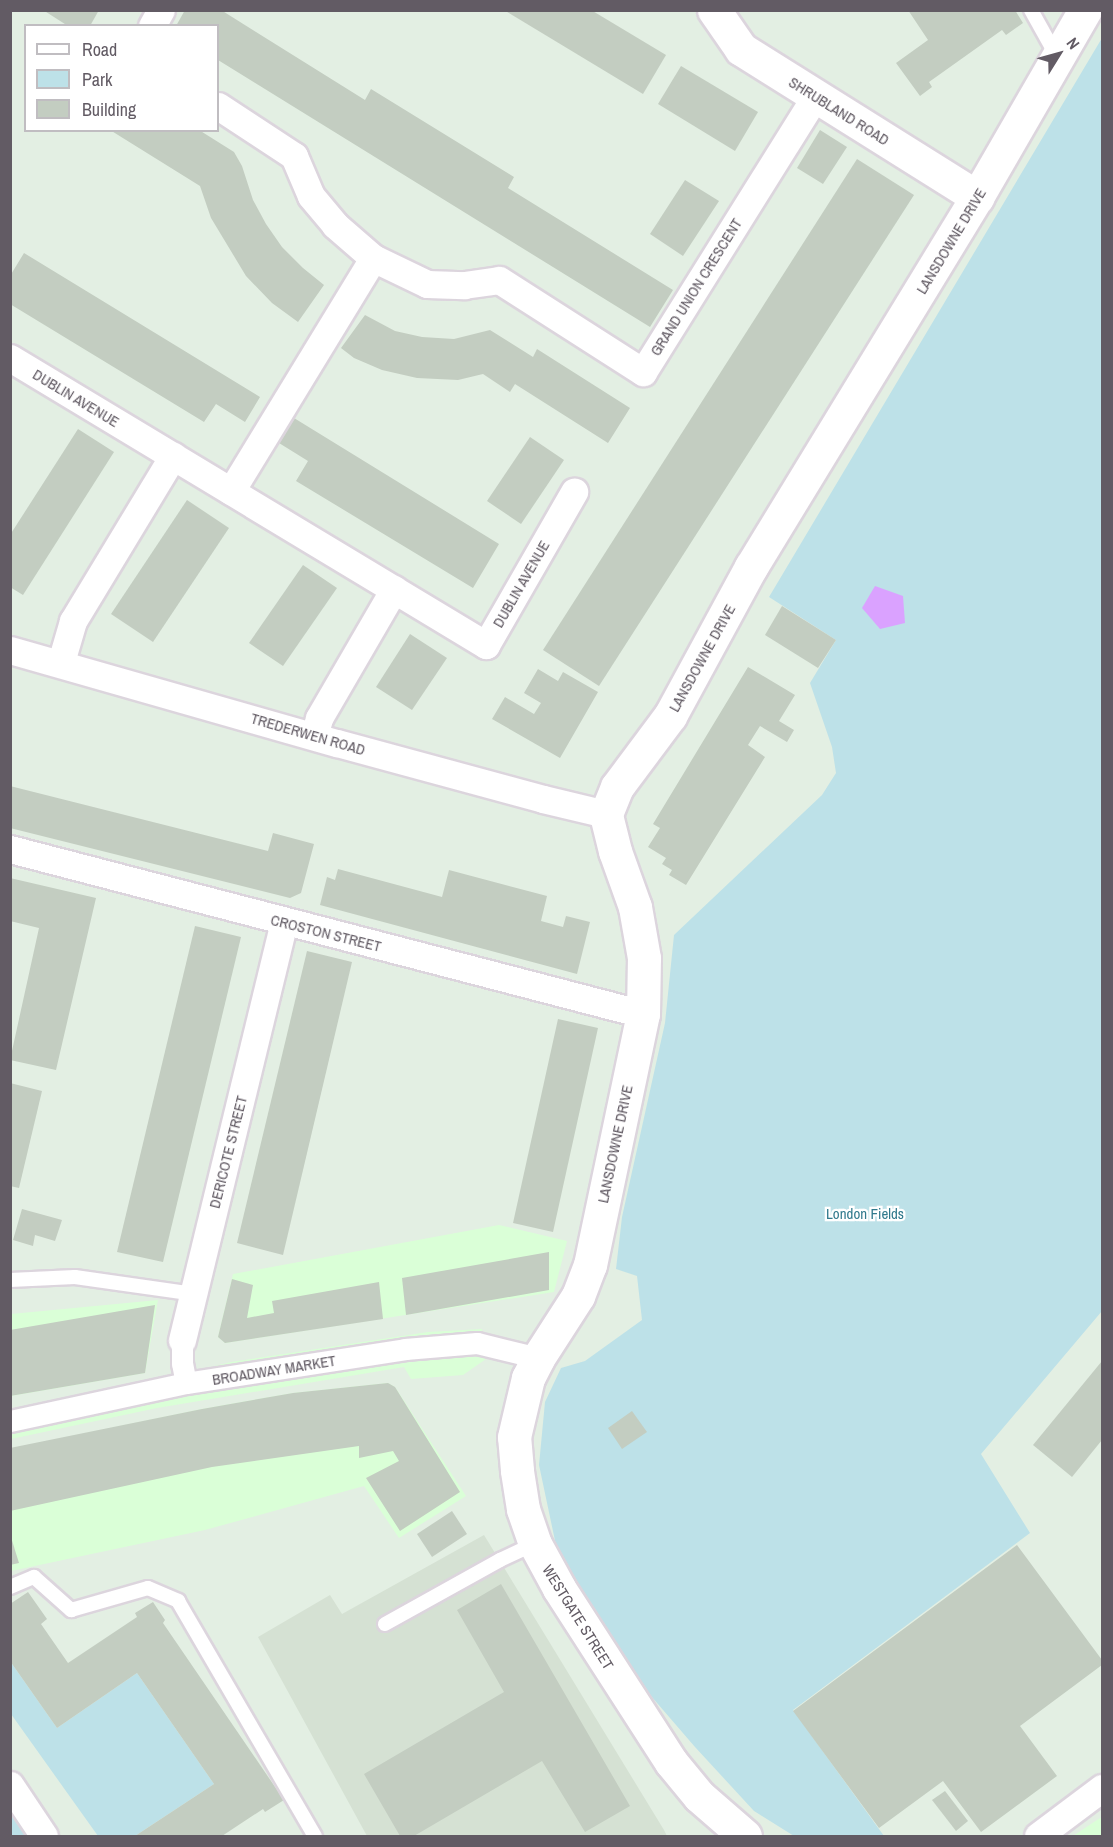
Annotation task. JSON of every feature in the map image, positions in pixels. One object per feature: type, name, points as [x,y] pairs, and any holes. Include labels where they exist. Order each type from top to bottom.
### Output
[{"type":"street","points":[[153,24],[161,10]]},
{"type":"street","name":"SHRUBLAND ROAD","points":[[714,10],[741,49],[977,197]]},
{"type":"street","name":"LANSDOWNE DRIVE","points":[[538,1358],[578,1296],[590,1264],[643,1014],[643,950],[635,907],[615,851],[606,813],[617,787],[670,716],[751,567],[977,197],[1085,10]]},
{"type":"street","name":"GRAND UNION CRESCENT","points":[[219,107],[294,156],[311,196],[335,225],[373,258],[427,284],[464,285],[499,280],[643,372],[815,97]]},
{"type":"street","points":[[231,491],[373,258]]},
{"type":"street","name":"DUBLIN AVENUE","points":[[10,358],[486,645],[574,492]]},
{"type":"street","points":[[61,662],[73,621],[173,456]]},
{"type":"street","points":[[314,736],[319,718],[394,589]]},
{"type":"street","name":"TREDERWEN ROAD","points":[[10,650],[61,662],[314,736],[543,799],[606,813]]},
{"type":"street","name":"CROSTON STREET","points":[[10,849],[643,1014]]},
{"type":"street","name":"DERICOTE STREET","points":[[186,1383],[182,1363],[182,1340],[284,922]]},
{"type":"street","name":"BROADWAY MARKET","points":[[10,1421],[186,1383],[457,1343],[491,1345],[538,1358]]},
{"type":"street","name":"WESTGATE STREET","points":[[538,1358],[528,1378],[514,1437],[523,1509],[535,1544],[559,1588],[671,1762],[699,1796],[745,1836]]},
{"type":"street","points":[[10,1785],[44,1836]]},
{"type":"street","points":[[1038,1836],[1102,1788]]},
{"type":"lane","points":[[1031,10],[1057,57]]},
{"type":"lane","points":[[10,1280],[75,1277],[194,1294]]},
{"type":"lane","points":[[385,1624],[500,1560],[535,1544]]},
{"type":"lane","points":[[10,1587],[34,1577],[70,1610],[148,1588],[178,1601],[315,1836]]},
{"type":"shaded area","points":[[875,586],[903,596],[905,623],[880,629],[862,608]]},
{"type":"shaded area","points":[[499,1225],[567,1241],[554,1292],[225,1343],[218,1337],[233,1274]]},
{"type":"shaded area","points":[[158,1300],[145,1373],[11,1396],[11,1314]]},
{"type":"shaded area","points":[[482,1329],[486,1359],[463,1375],[411,1379],[404,1367],[157,1408],[11,1439],[11,1409],[128,1387],[231,1362],[428,1332]]},
{"type":"shaded area","points":[[388,1383],[395,1387],[466,1496],[399,1538],[364,1486],[205,1530],[11,1571],[10,1449],[202,1409],[293,1393]]},
{"type":"shaded area","points":[[484,1535],[667,1836],[367,1836],[258,1637],[330,1595],[342,1614]]},
{"type":"shaded area","points":[[1102,1817],[1102,1836],[1073,1836],[1097,1820]]},
{"type":"green space","name":"London Fields","points":[[1102,38],[1102,1311],[981,1454],[1030,1533],[793,1710],[884,1836],[794,1836],[754,1811],[695,1747],[651,1696],[561,1569],[539,1465],[545,1402],[561,1368],[585,1361],[642,1320],[637,1276],[616,1269],[622,1217],[665,1023],[674,935],[822,795],[836,773],[832,747],[810,683],[836,640],[769,597]]},
{"type":"green space","points":[[10,1661],[57,1728],[137,1673],[214,1784],[135,1836],[98,1836],[11,1714]]},
{"type":"green space","points":[[10,1803],[33,1836],[11,1836]]},
{"type":"building","points":[[43,10],[99,10],[91,24],[65,24]]},
{"type":"building","points":[[185,10],[221,10],[365,100],[371,89],[514,177],[508,188],[673,290],[650,327],[219,61],[219,24],[177,24]]},
{"type":"building","points":[[504,10],[591,10],[666,55],[643,94]]},
{"type":"building","points":[[908,10],[1015,10],[1023,23],[1006,35],[1002,30],[929,82],[932,87],[920,96],[896,63],[928,40]]},
{"type":"building","points":[[681,66],[758,112],[735,151],[658,104]]},
{"type":"building","points":[[820,130],[847,147],[823,184],[797,168]]},
{"type":"building","points":[[113,132],[202,132],[234,152],[242,166],[253,200],[266,224],[282,247],[324,285],[298,322],[272,303],[246,276],[211,218],[200,186]]},
{"type":"building","points":[[857,159],[914,195],[599,686],[543,650]]},
{"type":"building","points":[[685,180],[719,201],[683,256],[650,234]]},
{"type":"building","points":[[24,253],[260,397],[245,422],[216,404],[204,422],[10,304],[10,276]]},
{"type":"building","points":[[365,315],[395,331],[422,337],[454,339],[490,330],[533,357],[537,349],[630,408],[608,443],[515,384],[510,392],[483,374],[458,380],[417,378],[382,370],[354,358],[341,348]]},
{"type":"building","points":[[294,418],[499,544],[473,588],[296,481],[308,461],[279,443]]},
{"type":"building","points":[[78,429],[114,452],[23,595],[10,587],[10,535]]},
{"type":"building","points":[[530,437],[564,460],[521,524],[487,501]]},
{"type":"building","points":[[187,500],[229,528],[153,642],[111,614]]},
{"type":"building","points":[[303,565],[337,588],[283,666],[249,643]]},
{"type":"building","points":[[782,606],[836,640],[818,668],[765,635]]},
{"type":"building","points":[[410,634],[447,658],[412,710],[376,687]]},
{"type":"building","points":[[748,667],[795,695],[779,721],[794,730],[787,742],[760,726],[748,745],[765,757],[686,885],[669,875],[672,870],[662,864],[666,858],[648,847],[660,828],[653,824]]},
{"type":"building","points":[[538,669],[558,681],[563,672],[598,692],[560,758],[492,719],[505,697],[534,714],[541,703],[524,693]]},
{"type":"building","points":[[10,786],[268,851],[273,833],[314,844],[301,893],[290,898],[10,828]]},
{"type":"building","points":[[338,869],[442,897],[449,870],[547,896],[541,921],[563,927],[566,916],[590,922],[577,974],[320,905],[327,877],[335,880]]},
{"type":"building","points":[[10,878],[96,898],[56,1070],[10,1060],[39,928],[10,921]]},
{"type":"building","points":[[195,926],[241,937],[163,1262],[117,1252]]},
{"type":"building","points":[[307,951],[352,962],[283,1255],[237,1243]]},
{"type":"building","points":[[558,1019],[598,1028],[553,1232],[513,1223]]},
{"type":"building","points":[[10,1083],[42,1091],[19,1188],[10,1186]]},
{"type":"building","points":[[22,1209],[62,1220],[55,1241],[35,1235],[33,1246],[13,1240]]},
{"type":"building","points":[[549,1252],[549,1290],[406,1315],[402,1278]]},
{"type":"building","points":[[232,1279],[253,1285],[247,1318],[274,1313],[272,1301],[379,1282],[383,1319],[225,1343],[218,1337]]},
{"type":"building","points":[[155,1305],[145,1373],[10,1396],[10,1330]]},
{"type":"building","points":[[1102,1361],[1102,1440],[1072,1477],[1033,1445]]},
{"type":"building","points":[[388,1383],[395,1387],[460,1492],[400,1531],[366,1478],[399,1461],[393,1451],[359,1458],[359,1446],[212,1467],[10,1511],[10,1448],[293,1393]]},
{"type":"building","points":[[632,1411],[647,1432],[622,1449],[608,1428]]},
{"type":"building","points":[[452,1511],[467,1534],[432,1557],[417,1534]]},
{"type":"building","points":[[10,1534],[19,1563],[10,1565]]},
{"type":"building","points":[[1017,1545],[1102,1660],[1102,1665],[1020,1726],[1057,1776],[981,1832],[943,1781],[879,1828],[793,1711]]},
{"type":"building","points":[[501,1584],[630,1806],[585,1832],[542,1761],[414,1836],[400,1836],[364,1774],[504,1692],[457,1610]]},
{"type":"building","points":[[28,1592],[47,1619],[41,1624],[68,1663],[137,1617],[135,1613],[153,1602],[165,1620],[163,1623],[284,1800],[265,1812],[263,1809],[222,1836],[135,1836],[214,1784],[137,1673],[57,1728],[10,1661],[10,1604]]},
{"type":"building","points":[[945,1791],[968,1821],[956,1831],[932,1800]]}]
